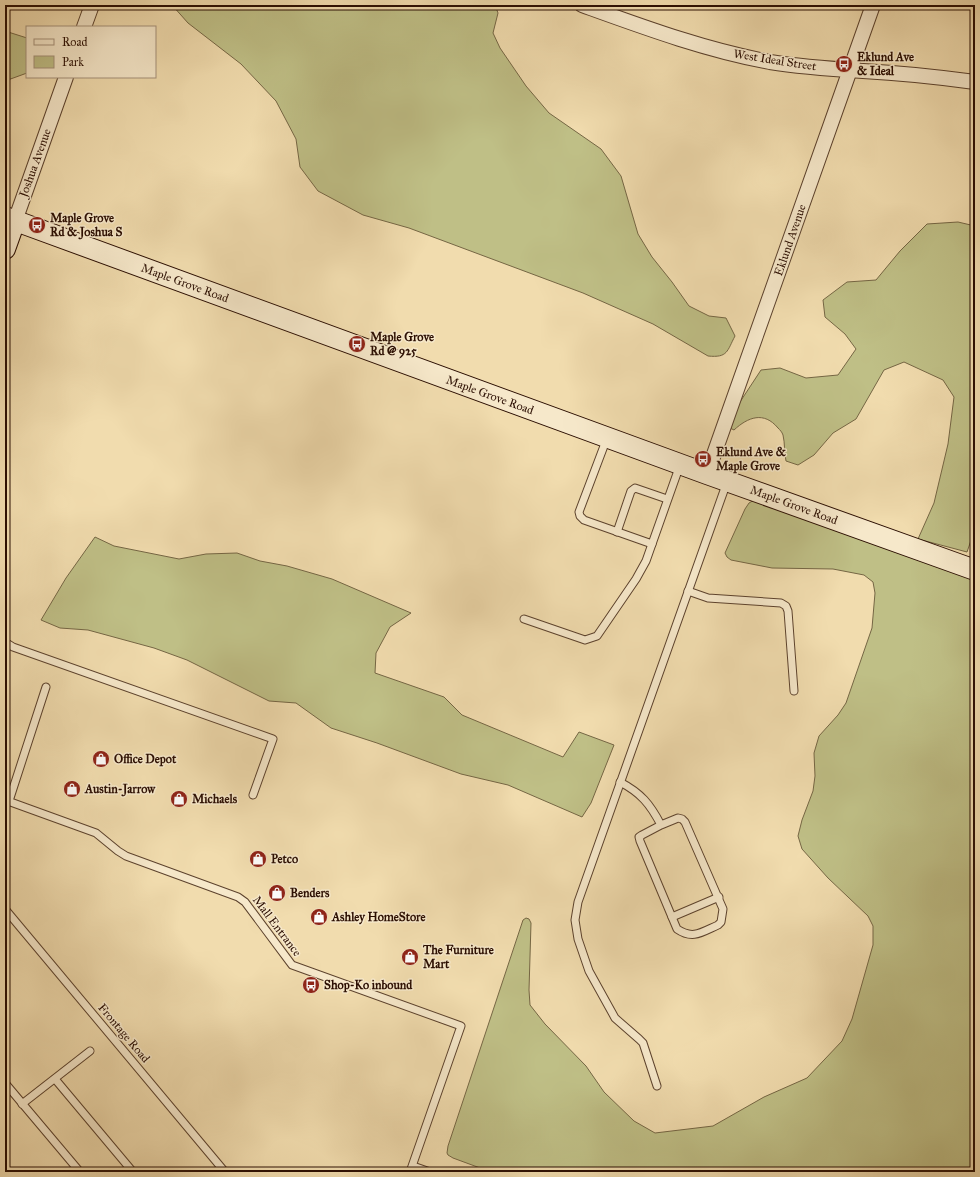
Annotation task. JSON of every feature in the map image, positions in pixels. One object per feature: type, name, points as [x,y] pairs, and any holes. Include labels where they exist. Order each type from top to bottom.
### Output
[{"type":"street","points":[[84,26],[92,5]]},
{"type":"street","name":"West Ideal Street","points":[[582,5],[680,39],[727,53],[770,62],[975,82]]},
{"type":"street","name":"Eklund Avenue","points":[[707,474],[873,5]]},
{"type":"street","name":"Joshua Avenue","points":[[5,249],[10,219],[66,78]]},
{"type":"street","name":"Maple Grove Road","points":[[10,219],[680,465],[975,570]]},
{"type":"lane","points":[[607,438],[579,512],[580,516],[584,520],[652,544]]},
{"type":"lane","points":[[524,619],[585,640],[597,636],[646,562],[680,465]]},
{"type":"lane","points":[[657,1086],[643,1044],[615,1018],[589,971],[578,939],[575,920],[578,902],[727,481]]},
{"type":"lane","points":[[617,532],[631,491],[635,488],[668,499]]},
{"type":"lane","points":[[688,591],[708,598],[781,603],[786,606],[788,610],[794,691]]},
{"type":"lane","points":[[5,642],[14,647],[120,686],[273,739],[253,795]]},
{"type":"lane","points":[[7,800],[46,687]]},
{"type":"lane","points":[[620,782],[641,795],[650,806],[661,825]]},
{"type":"lane","name":"Mall Entrance","points":[[7,800],[96,833],[126,856],[238,897],[245,902],[292,965],[461,1026],[411,1169]]},
{"type":"lane","points":[[678,818],[682,819],[719,897],[723,909],[722,918],[718,925],[693,935],[677,929],[639,837],[661,825],[678,818]]},
{"type":"lane","points":[[672,917],[719,897]]},
{"type":"lane","name":"Frontage Road","points":[[5,909],[225,1172]]},
{"type":"lane","points":[[22,1104],[90,1051]]},
{"type":"lane","points":[[55,1079],[133,1172]]},
{"type":"lane","points":[[5,1083],[80,1172]]},
{"type":"lane","points":[[411,1169],[430,1172]]},
{"type":"green space","points":[[172,5],[495,5],[498,13],[493,33],[500,48],[526,86],[549,113],[601,149],[621,176],[638,234],[652,257],[689,306],[709,316],[726,318],[735,336],[728,349],[723,355],[708,356],[653,324],[583,293],[409,228],[363,215],[318,191],[300,167],[296,139],[276,101],[241,64],[188,23]]},
{"type":"green space","points":[[5,31],[26,38],[26,73],[5,81]]},
{"type":"green space","points":[[958,222],[975,226],[975,529],[967,552],[918,539],[934,503],[948,444],[954,397],[943,380],[904,362],[884,370],[856,419],[833,433],[814,455],[798,465],[786,461],[783,434],[767,419],[750,419],[739,425],[734,430],[728,427],[738,405],[761,370],[780,368],[806,378],[838,375],[856,349],[845,334],[825,317],[823,300],[847,282],[876,280],[900,251],[927,224]]},
{"type":"green space","points":[[756,499],[884,545],[975,580],[975,1116],[971,1127],[975,1130],[975,1172],[491,1172],[453,1158],[447,1153],[448,1146],[523,920],[526,918],[529,919],[531,923],[530,1005],[545,1024],[586,1066],[604,1092],[634,1121],[655,1133],[713,1126],[764,1097],[807,1078],[842,1041],[852,1019],[873,945],[873,926],[868,916],[828,878],[802,849],[798,836],[802,820],[813,791],[815,776],[814,753],[819,736],[838,715],[846,703],[872,628],[875,593],[873,582],[864,575],[833,569],[772,568],[731,560],[727,557],[725,553],[745,509],[749,503]]},
{"type":"green space","points":[[95,537],[114,546],[179,559],[206,554],[237,553],[260,561],[287,566],[332,579],[411,613],[390,627],[376,653],[375,673],[444,697],[462,715],[563,757],[579,732],[614,745],[591,803],[582,817],[508,785],[461,774],[377,743],[331,728],[296,703],[269,701],[187,660],[154,648],[88,630],[60,628],[41,620],[66,578]]},
{"type":"place","name":"Eklund Ave & Ideal","points":[[844,64]]},
{"type":"place","name":"Maple Grove Rd & Joshua S","points":[[37,225]]},
{"type":"place","name":"Maple Grove Rd @ 925","points":[[357,344]]},
{"type":"place","name":"Eklund Ave & Maple Grove","points":[[703,459]]},
{"type":"place","name":"Office Depot","points":[[101,759]]},
{"type":"place","name":"Austin-Jarrow","points":[[72,789]]},
{"type":"place","name":"Michaels","points":[[179,799]]},
{"type":"place","name":"Petco","points":[[258,859]]},
{"type":"place","name":"Benders","points":[[277,893]]},
{"type":"place","name":"Ashley HomeStore","points":[[319,917]]},
{"type":"place","name":"The Furniture Mart","points":[[410,957]]},
{"type":"place","name":"Shop-Ko inbound","points":[[311,985]]}]
